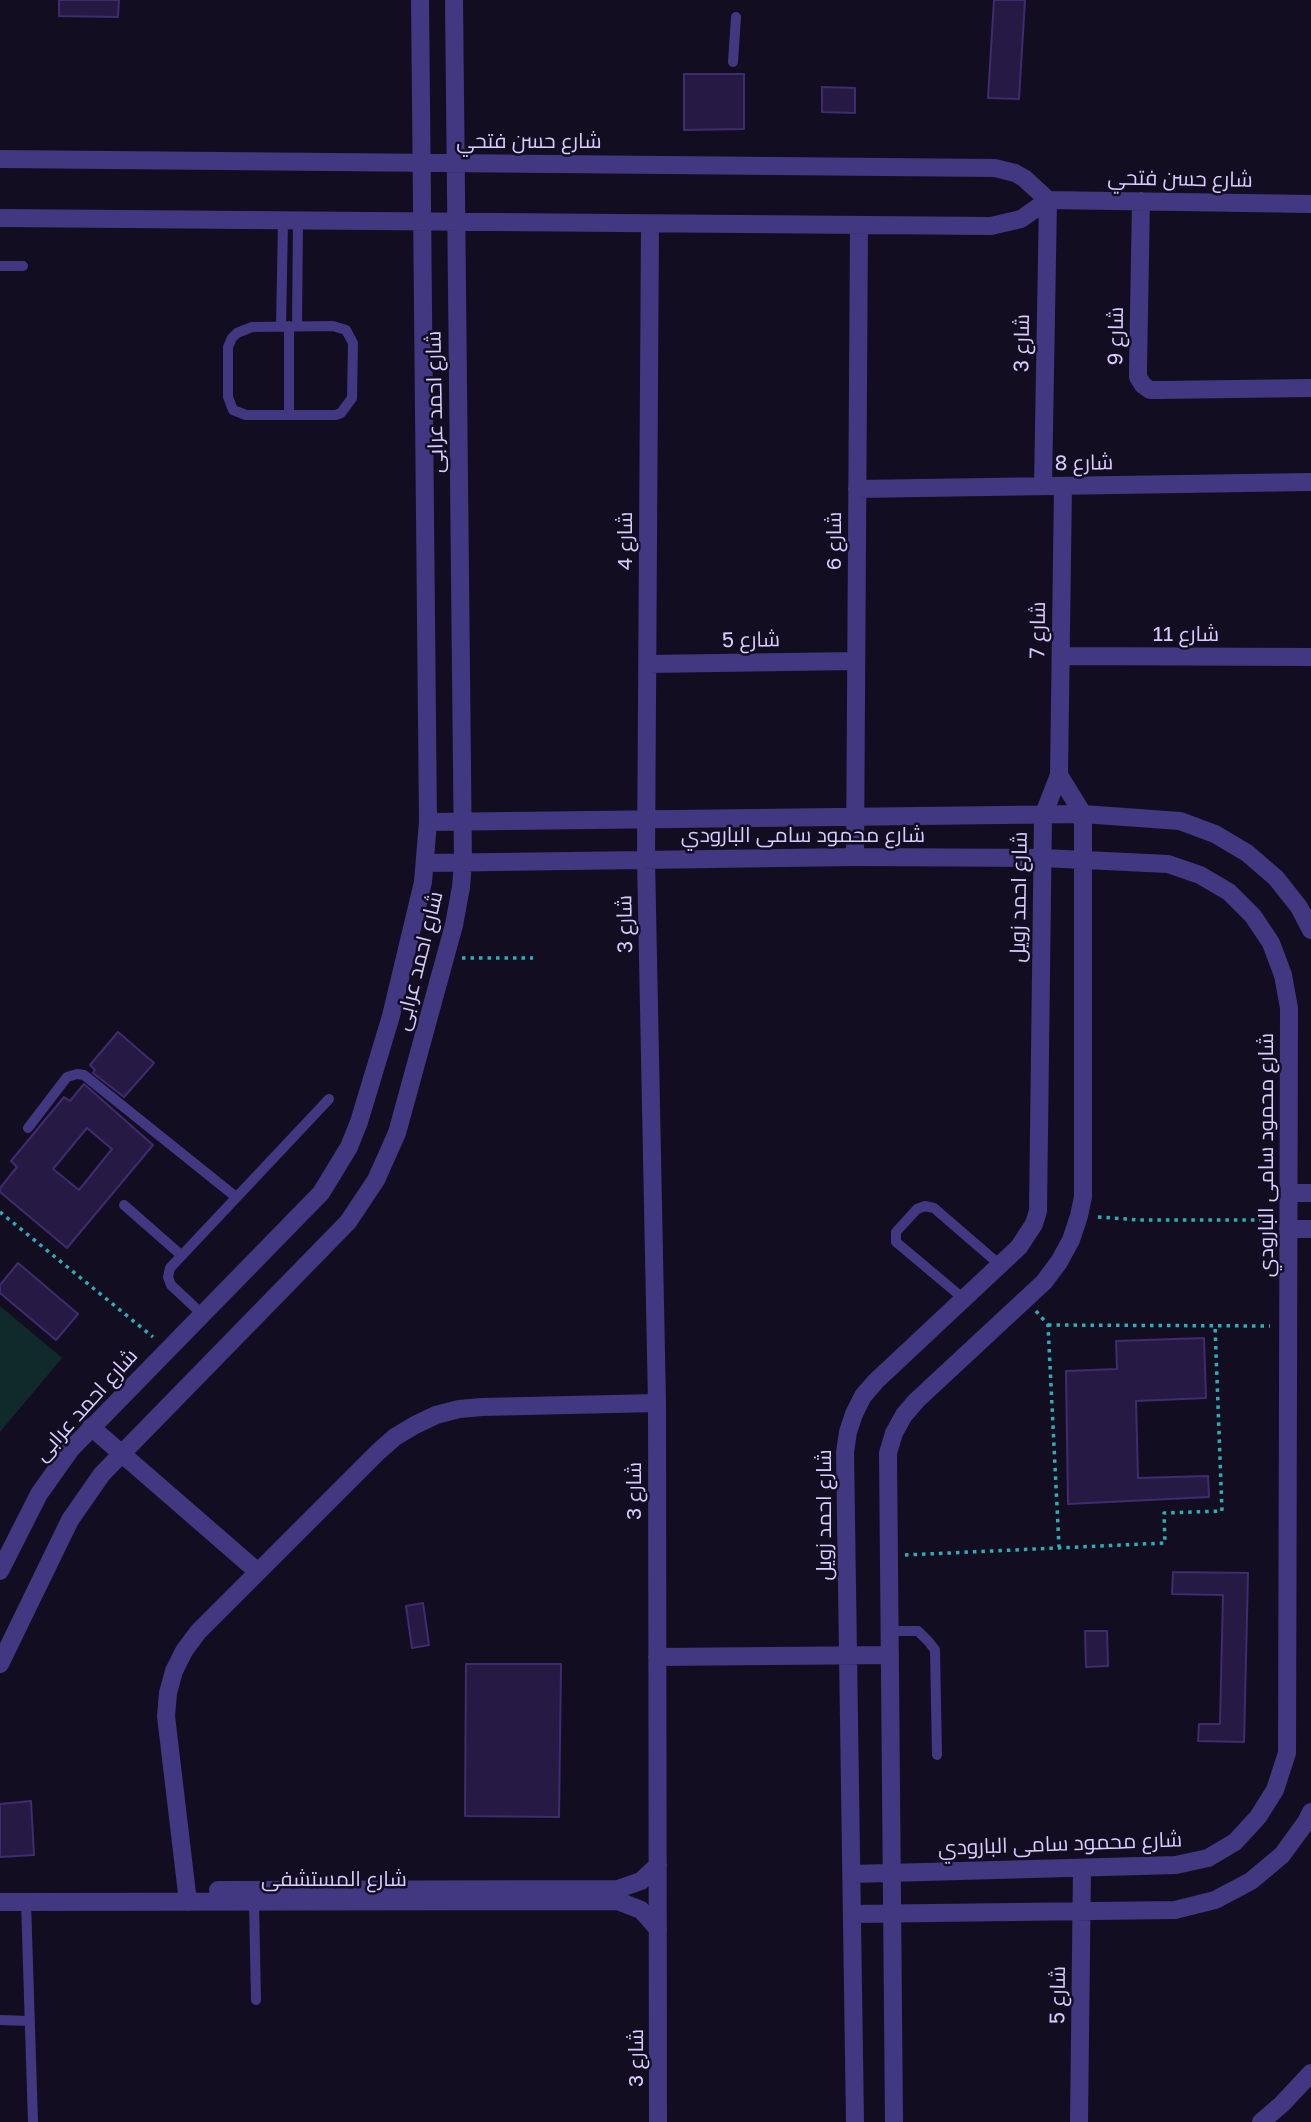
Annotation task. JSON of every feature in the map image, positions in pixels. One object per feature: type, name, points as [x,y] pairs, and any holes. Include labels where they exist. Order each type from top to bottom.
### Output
[{"type":"street","name":"شارع احمد عرابى","points":[[0,1571],[38,1494],[71,1449],[321,1193],[349,1147],[359,1122],[391,1016],[419,902],[426,863],[428,822],[420,0]]},
{"type":"street","name":"شارع احمد عرابى","points":[[0,1664],[70,1520],[102,1474],[348,1222],[363,1202],[397,1133],[445,958],[458,904],[463,863],[454,0]]},
{"type":"street","name":"شارع حسن فتحي","points":[[0,159],[995,168],[1024,178],[1048,200],[1311,204]]},
{"type":"street","points":[[0,218],[1002,225],[1030,214],[1048,200]]},
{"type":"street","name":"شارع 3","points":[[1043,486],[1048,200]]},
{"type":"street","name":"شارع 9","points":[[1141,201],[1138,377],[1143,385],[1150,390],[1311,388]]},
{"type":"street","name":"شارع 4","points":[[646,859],[650,224]]},
{"type":"street","name":"شارع 6","points":[[855,856],[859,225]]},
{"type":"street","name":"شارع 8","points":[[857,489],[1311,482]]},
{"type":"street","name":"شارع 7","points":[[1059,775],[1063,486]]},
{"type":"street","name":"شارع 11","points":[[1061,656],[1311,657]]},
{"type":"street","name":"شارع 5","points":[[648,664],[856,661]]},
{"type":"street","points":[[894,2122],[888,1453],[894,1433],[917,1400],[1044,1282],[1065,1251],[1079,1216],[1083,1197],[1083,814],[1059,775]]},
{"type":"street","name":"شارع احمد زويل","points":[[855,2122],[845,1452],[854,1414],[863,1396],[1000,1265],[1027,1236],[1038,1211],[1043,816],[1059,775]]},
{"type":"street","name":"شارع محمود سامى البارودي","points":[[428,822],[1083,814],[1180,821],[1215,834],[1247,853],[1276,878],[1299,907],[1311,930]]},
{"type":"street","name":"شارع محمود سامى البارودي","points":[[426,863],[855,856],[1043,858],[1168,864],[1200,875],[1229,892],[1253,916],[1271,943],[1283,975],[1289,1008],[1287,1753],[1275,1790],[1258,1817],[1235,1842],[1208,1858],[1176,1865],[852,1874]]},
{"type":"street","name":"شارع 3","points":[[646,859],[657,1403],[659,2122]]},
{"type":"street","points":[[1288,1193],[1311,1193]]},
{"type":"street","points":[[1288,1225],[1311,1229]]},
{"type":"street","points":[[187,1896],[166,1716],[174,1671],[184,1650],[198,1632],[395,1437],[436,1415],[482,1407],[657,1403]]},
{"type":"street","points":[[91,1427],[258,1572]]},
{"type":"street","points":[[657,1657],[890,1655]]},
{"type":"street","points":[[852,1914],[1175,1910],[1215,1900],[1251,1881],[1282,1855],[1311,1812]]},
{"type":"street","name":"شارع المستشفى","points":[[0,1902],[618,1889],[641,1881],[658,1865]]},
{"type":"street","name":"شارع 5","points":[[1079,2122],[1082,1868]]},
{"type":"street","name":"شارع المستشفى","points":[[0,1890],[187,1896],[254,1902],[618,1901],[641,1910],[658,1929]]},
{"type":"street","points":[[1261,2122],[1311,2073]]},
{"type":"lane","points":[[733,62],[736,17]]},
{"type":"lane","points":[[289,415],[291,221]]},
{"type":"lane","points":[[289,326],[291,221]]},
{"type":"lane","points":[[0,266],[23,267]]},
{"type":"lane","points":[[340,327],[351,336],[352,398],[345,409],[336,415],[289,415],[239,414],[233,410],[228,397],[228,347],[232,338],[244,328],[340,327]]},
{"type":"lane","points":[[28,1128],[68,1077],[84,1075],[236,1197]]},
{"type":"lane","points":[[203,1315],[171,1285],[168,1277],[170,1268],[329,1099]]},
{"type":"lane","points":[[124,1205],[181,1255]]},
{"type":"lane","points":[[964,1299],[896,1242],[895,1232],[917,1209],[925,1206],[934,1209],[1000,1265]]},
{"type":"lane","points":[[889,1631],[918,1631],[935,1650],[937,1755]]},
{"type":"lane","points":[[26,1902],[33,2122]]},
{"type":"lane","points":[[254,1902],[256,2000]]},
{"type":"lane","points":[[0,2020],[29,2021]]},
{"type":"path","points":[[445,958],[534,958]]},
{"type":"path","points":[[0,1212],[168,1350]]},
{"type":"path","points":[[1079,1216],[1288,1225]]},
{"type":"path","points":[[1059,1548],[1048,1325],[1288,1326]]},
{"type":"path","points":[[888,1555],[1165,1543],[1164,1513],[1222,1511],[1215,1326]]},
{"type":"green space","points":[[0,1306],[62,1358],[0,1432]]},
{"type":"building","points":[[59,0],[119,0],[118,17],[59,16]]},
{"type":"building","points":[[994,0],[1025,0],[1019,99],[988,98]]},
{"type":"building","points":[[684,74],[744,74],[744,129],[684,130]]},
{"type":"building","points":[[822,87],[855,88],[855,113],[822,112]]},
{"type":"building","points":[[118,1032],[154,1063],[124,1097],[93,1073],[95,1070],[90,1065]]},
{"type":"building","points":[[84,1084],[153,1145],[67,1248],[0,1192],[0,1188],[17,1167],[11,1161],[64,1097],[70,1101]],"holes":[[[87,1128],[112,1149],[79,1190],[53,1169]]]},
{"type":"building","points":[[18,1263],[78,1314],[56,1340],[0,1293],[0,1285]]},
{"type":"building","points":[[1204,1338],[1206,1398],[1136,1401],[1138,1478],[1208,1476],[1209,1497],[1068,1504],[1066,1371],[1117,1369],[1116,1341]]},
{"type":"building","points":[[1173,1572],[1248,1573],[1244,1742],[1198,1741],[1199,1724],[1220,1724],[1223,1595],[1172,1594]]},
{"type":"building","points":[[423,1603],[429,1645],[412,1648],[406,1606]]},
{"type":"building","points":[[1085,1631],[1107,1631],[1108,1666],[1086,1667]]},
{"type":"building","points":[[466,1664],[561,1664],[559,1817],[465,1816]]},
{"type":"building","points":[[31,1801],[34,1855],[0,1857],[0,1804]]}]
